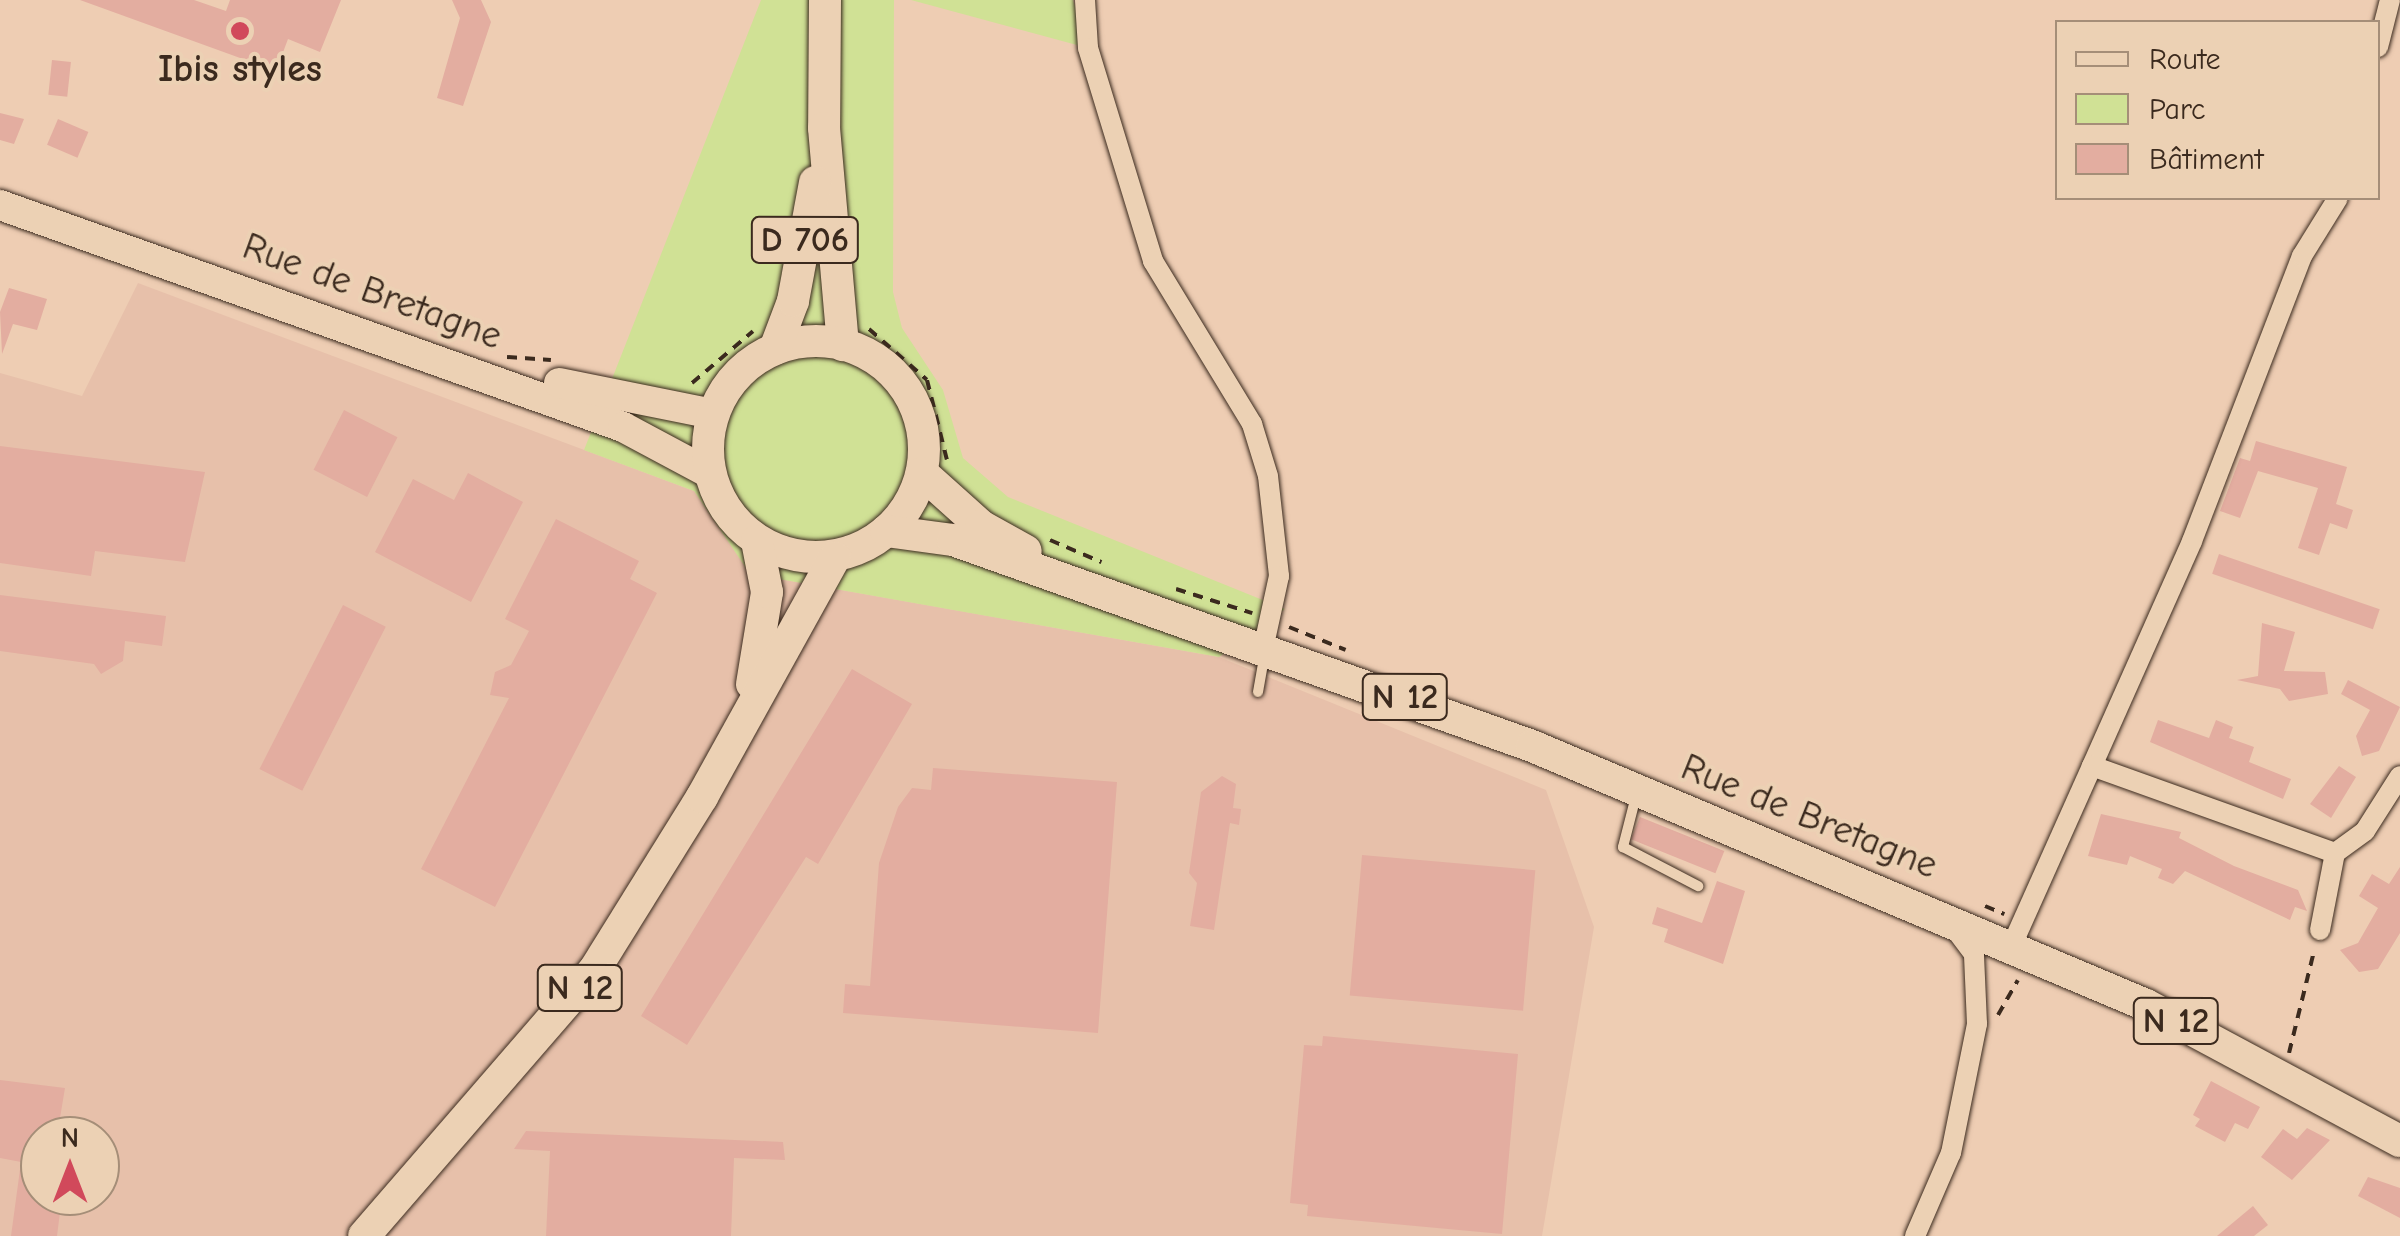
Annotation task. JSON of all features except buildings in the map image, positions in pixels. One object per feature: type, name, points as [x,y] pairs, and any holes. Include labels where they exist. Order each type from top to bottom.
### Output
[{"type":"main road","name":"D 706","points":[[825,0],[824,128],[837,310],[844,345]]},
{"type":"main road","name":"D 706","points":[[768,336],[793,301],[824,128]]},
{"type":"main road","name":"Rue de Bretagne","points":[[0,185],[580,391],[713,414]]},
{"type":"main road","name":"Rue de Bretagne","points":[[0,204],[623,426],[710,472]]},
{"type":"main road","points":[[768,336],[844,345],[878,360],[902,382],[918,410],[935,471],[886,532],[835,557],[808,558],[758,541],[726,512],[710,472],[713,414],[768,336]]},
{"type":"main road","name":"Rue de Bretagne","points":[[935,471],[981,526],[1166,600]]},
{"type":"main road","name":"Rue de Bretagne","points":[[886,532],[953,540],[1267,632],[1638,790],[1957,907],[2017,933],[2400,1141]]},
{"type":"main road","name":"N 12","points":[[749,706],[767,592],[758,541]]},
{"type":"main road","name":"N 12","points":[[364,1236],[595,969],[835,557]]},
{"type":"street","points":[[1085,0],[1088,48],[1154,261],[1252,424],[1268,476],[1279,526],[1267,632]]},
{"type":"street","points":[[2380,38],[2390,0]]},
{"type":"street","points":[[2017,933],[2192,541],[2302,256],[2337,200]]},
{"type":"street","points":[[2092,766],[2335,853]]},
{"type":"street","points":[[2320,930],[2335,853],[2365,831],[2400,776]]},
{"type":"street","points":[[1915,1236],[1950,1153],[1981,991],[1974,954],[1957,907]]},
{"type":"lane","points":[[1258,692],[1267,632]]},
{"type":"lane","points":[[1638,790],[1623,847],[1698,886]]},
{"type":"path","points":[[837,310],[856,314],[926,380],[935,471]]},
{"type":"path","points":[[684,387],[768,336]]},
{"type":"path","points":[[496,358],[562,363]]},
{"type":"path","points":[[1042,538],[1109,566]]},
{"type":"path","points":[[1166,600],[1267,632],[1352,652]]},
{"type":"path","points":[[1957,907],[2017,933]]},
{"type":"path","points":[[2289,1053],[2320,930]]},
{"type":"path","points":[[2273,1044],[2302,1061]]},
{"type":"shaded area","points":[[138,283],[694,491],[751,574],[1219,657],[1546,790],[1594,927],[1542,1236],[0,1236],[0,373],[82,396]]},
{"type":"green space","points":[[761,0],[894,0],[893,292],[902,328],[943,390],[963,458],[1008,497],[1285,609],[1219,657],[750,574],[694,491],[584,450]]},
{"type":"green space","points":[[911,0],[1073,0],[1088,48]]},
{"type":"place","name":"Ibis styles","points":[[240,31]]}]
